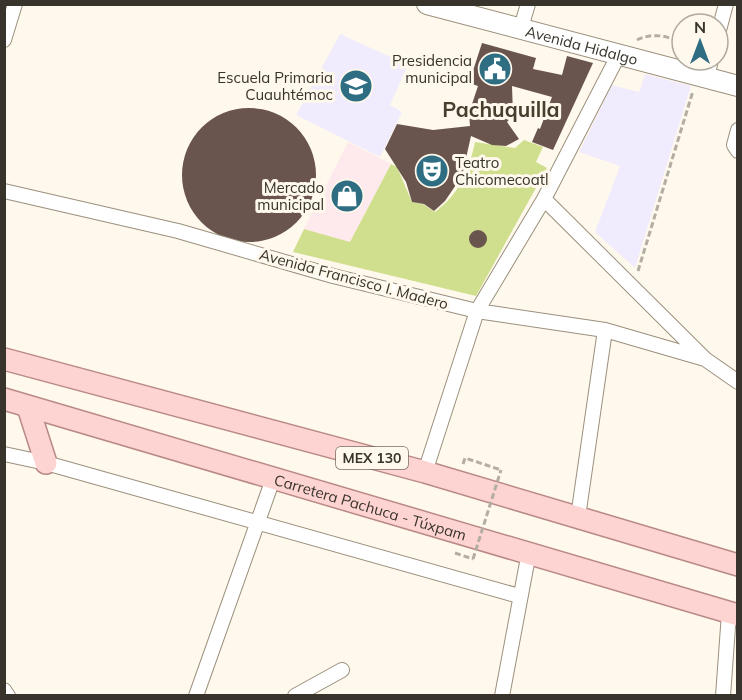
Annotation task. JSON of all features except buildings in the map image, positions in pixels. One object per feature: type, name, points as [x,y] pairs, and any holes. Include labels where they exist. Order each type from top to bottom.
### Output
[{"type":"main road","name":"MEX 130","points":[[4,359],[425,472],[738,565]]},
{"type":"main road","name":"Carretera Pachuca - Túxpam","points":[[4,399],[530,552],[734,614]]},
{"type":"main road","points":[[28,407],[46,463]]},
{"type":"street","points":[[4,39],[15,4]]},
{"type":"street","name":"Avenida Hidalgo","points":[[427,4],[618,56],[670,65]]},
{"type":"street","points":[[520,31],[528,4]]},
{"type":"street","points":[[425,472],[477,311],[544,199],[618,56]]},
{"type":"street","name":"Avenida Hidalgo","points":[[707,72],[738,86]]},
{"type":"street","points":[[738,130],[734,145],[738,151]]},
{"type":"street","name":"Avenida Francisco I. Madero","points":[[4,191],[177,231],[333,276],[477,311],[605,330],[705,358]]},
{"type":"street","points":[[544,199],[705,358],[738,382]]},
{"type":"street","points":[[578,517],[605,330]]},
{"type":"street","points":[[4,454],[46,463],[519,596]]},
{"type":"street","points":[[196,696],[273,479]]},
{"type":"street","points":[[502,696],[519,596],[530,552]]},
{"type":"street","points":[[723,696],[734,614]]},
{"type":"street","points":[[295,696],[342,670]]},
{"type":"street","points":[[4,690],[8,696]]},
{"type":"path","points":[[633,287],[705,72]]},
{"type":"path","points":[[447,550],[473,559],[501,470],[465,458]]},
{"type":"shaded area","name":"Escuela Primaria Cuauhtémoc","points":[[340,34],[408,65],[390,105],[402,112],[380,157],[296,115]]},
{"type":"shaded area","points":[[645,74],[691,86],[635,268],[595,232],[620,166],[579,152],[612,85],[639,92]]},
{"type":"shaded area","name":"Mercado municipal","points":[[348,142],[391,164],[350,242],[304,229]]},
{"type":"green space","points":[[249,127],[268,131],[283,142],[294,157],[298,176],[294,195],[283,210],[268,221],[249,225],[230,221],[215,210],[204,195],[200,176],[204,157],[215,142],[230,131]]},
{"type":"green space","points":[[524,140],[543,147],[536,162],[547,168],[476,296],[293,252],[304,229],[350,242],[391,164],[397,167],[412,202],[423,204],[435,212],[451,197],[462,181],[475,142],[515,148]]},
{"type":"place","name":"Presidencia municipal","points":[[495,69]]},
{"type":"place","name":"Escuela Primaria Cuauhtémoc","points":[[356,86]]},
{"type":"place","name":"Teatro Chicomecoatl","points":[[432,171]]},
{"type":"place","name":"Mercado municipal","points":[[347,196]]},
{"type":"district","name":"Pachuquilla","points":[[501,109]]}]
